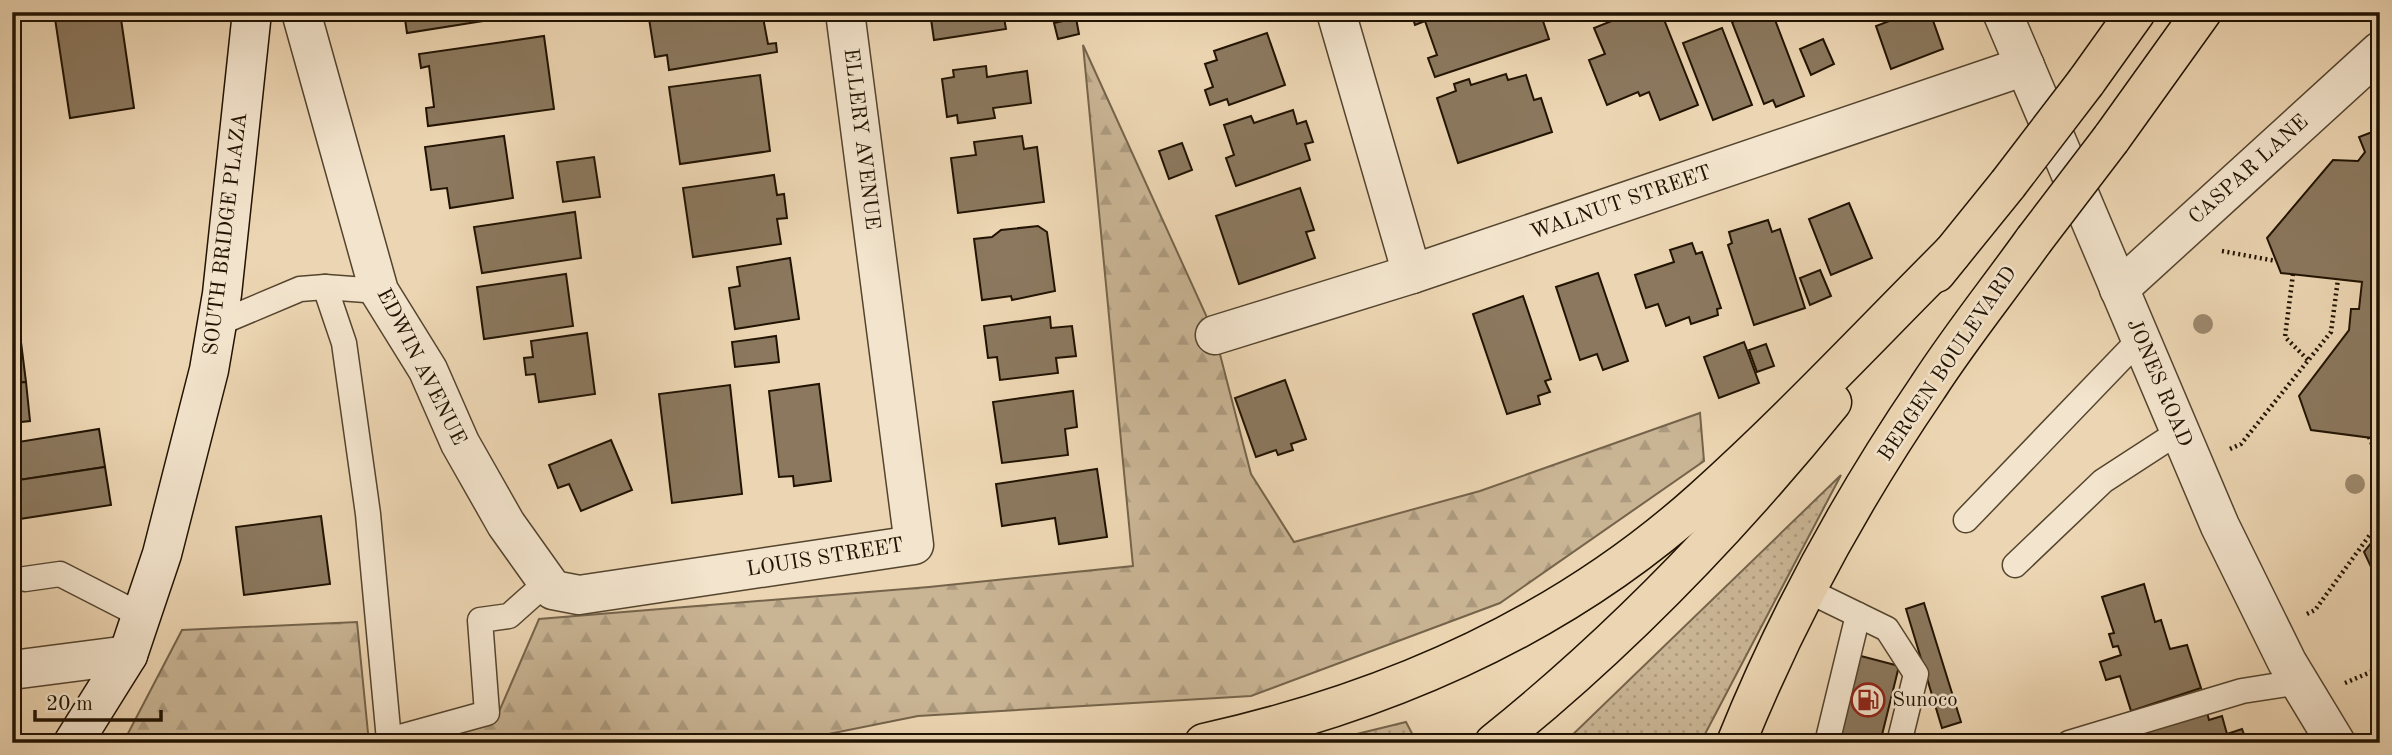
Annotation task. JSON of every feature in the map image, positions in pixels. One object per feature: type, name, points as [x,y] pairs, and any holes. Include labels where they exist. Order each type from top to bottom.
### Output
[{"type":"highway","points":[[2086,82],[2123,12]]},
{"type":"highway","points":[[1508,732],[1626,628],[1738,514],[2008,184],[2136,12]]},
{"type":"highway","name":"BERGEN BOULEVARD","points":[[1736,743],[1809,591],[1852,511],[1927,388],[2034,240],[2160,75],[2202,12]]},
{"type":"highway","points":[[2160,75],[2221,12]]},
{"type":"highway","points":[[1204,743],[1259,731],[1379,693],[1480,650],[1559,606],[1637,552],[1704,499],[1952,253]]},
{"type":"street","name":"SOUTH BRIDGE PLAZA","points":[[73,743],[128,655],[187,464],[217,324],[252,12]]},
{"type":"street","name":"EDWIN AVENUE","points":[[301,12],[379,291],[428,370],[473,466],[506,524],[547,583]]},
{"type":"street","name":"ELLERY AVENUE","points":[[845,12],[878,267]]},
{"type":"street","points":[[1336,12],[1412,274]]},
{"type":"street","name":"JONES ROAD","points":[[2002,12],[2195,466],[2273,634],[2336,743]]},
{"type":"street","name":"CASPAR LANE","points":[[2119,289],[2380,51]]},
{"type":"street","name":"WALNUT STREET","points":[[1215,335],[1412,274],[2025,66]]},
{"type":"street","name":"LOUIS STREET","points":[[547,583],[553,590],[579,595],[914,545],[878,267]]},
{"type":"street","points":[[12,670],[128,655]]},
{"type":"lane","points":[[217,324],[300,289],[325,287],[379,291]]},
{"type":"lane","points":[[325,287],[344,343],[364,488],[389,740],[487,713],[480,620],[509,616],[547,583]]},
{"type":"lane","points":[[1966,520],[2140,339]]},
{"type":"lane","points":[[2015,565],[2103,481],[2180,431]]},
{"type":"lane","points":[[25,579],[60,574],[142,616]]},
{"type":"lane","points":[[1809,591],[1886,629],[1916,674],[1899,743]]},
{"type":"lane","points":[[1827,743],[1858,615]]},
{"type":"lane","points":[[2069,743],[2242,691],[2299,682]]},
{"type":"path","points":[[2293,274],[2285,337],[2308,360]]},
{"type":"path","points":[[2195,466],[2241,444],[2331,332],[2338,279]]},
{"type":"path","points":[[2369,438],[2380,462]]},
{"type":"path","points":[[2273,634],[2315,610],[2380,521]]},
{"type":"green space","points":[[1083,45],[1215,335],[1251,474],[1294,542],[1480,491],[1700,413],[1704,461],[1500,603],[1251,696],[918,716],[784,743],[429,743],[495,721],[539,619],[929,587],[1133,566]]},
{"type":"green space","points":[[1841,475],[1705,734],[1652,743],[1564,743]]},
{"type":"green space","points":[[357,622],[369,743],[123,743],[182,630]]},
{"type":"green space","points":[[1406,722],[1417,743],[1320,743]]},
{"type":"building","points":[[54,12],[120,12],[134,108],[70,118]]},
{"type":"building","points":[[404,12],[514,12],[515,16],[407,33]]},
{"type":"building","points":[[648,12],[762,12],[768,44],[776,43],[777,52],[669,70],[667,55],[655,57]]},
{"type":"building","points":[[930,12],[1003,12],[1006,29],[934,40]]},
{"type":"building","points":[[1166,12],[1191,12],[1168,20]]},
{"type":"building","points":[[1411,12],[1540,12],[1549,39],[1435,77],[1428,58],[1437,55],[1425,21],[1415,25]]},
{"type":"building","points":[[1634,12],[1661,12],[1698,105],[1660,120],[1649,92],[1640,96],[1638,92],[1607,105],[1589,60],[1605,54],[1594,28]]},
{"type":"building","points":[[1758,12],[1772,12],[1804,96],[1776,107],[1773,100],[1764,104],[1732,22]]},
{"type":"building","points":[[1913,12],[1930,12],[1943,49],[1891,69],[1876,26]]},
{"type":"building","points":[[1076,18],[1079,34],[1058,39],[1054,23]]},
{"type":"building","points":[[1722,28],[1752,105],[1713,120],[1683,43]]},
{"type":"building","points":[[1267,33],[1285,85],[1229,105],[1227,99],[1210,105],[1205,90],[1213,87],[1205,64],[1217,60],[1214,51]]},
{"type":"building","points":[[544,36],[554,109],[428,126],[426,108],[434,107],[429,66],[421,68],[419,54]]},
{"type":"building","points":[[1823,39],[1834,64],[1811,75],[1800,49]]},
{"type":"building","points":[[986,66],[987,77],[1027,71],[1031,103],[993,108],[995,118],[958,123],[957,115],[947,117],[942,79],[954,77],[953,70]]},
{"type":"building","points":[[1506,74],[1508,80],[1526,75],[1534,100],[1541,98],[1552,132],[1458,163],[1437,98],[1456,91],[1454,84],[1469,79],[1471,85]]},
{"type":"building","points":[[760,75],[770,151],[680,164],[669,87]]},
{"type":"building","points":[[1293,110],[1297,124],[1306,121],[1313,142],[1305,144],[1310,160],[1236,186],[1226,158],[1234,155],[1224,125],[1251,116],[1254,123]]},
{"type":"building","points":[[2380,129],[2380,439],[2311,430],[2299,396],[2349,330],[2351,309],[2359,309],[2362,282],[2281,273],[2267,238],[2333,160],[2358,161],[2365,152],[2359,137]]},
{"type":"building","points":[[504,136],[513,198],[450,208],[447,188],[431,190],[425,147]]},
{"type":"building","points":[[1022,136],[1024,149],[1037,147],[1044,202],[958,213],[951,158],[976,155],[974,142]]},
{"type":"building","points":[[1182,143],[1192,170],[1169,179],[1159,151]]},
{"type":"building","points":[[594,157],[600,197],[563,202],[557,162]]},
{"type":"building","points":[[774,175],[777,195],[784,194],[787,218],[777,219],[781,244],[693,257],[683,188]]},
{"type":"building","points":[[1300,188],[1314,230],[1306,232],[1315,258],[1239,284],[1216,216]]},
{"type":"building","points":[[1849,203],[1872,258],[1831,275],[1809,219]]},
{"type":"building","points":[[575,212],[581,258],[482,273],[474,227]]},
{"type":"building","points":[[1768,220],[1772,232],[1780,229],[1805,308],[1754,325],[1728,245],[1732,243],[1729,232]]},
{"type":"building","points":[[1038,226],[1047,232],[1055,291],[1012,300],[1011,296],[982,300],[974,239],[992,237],[1001,230]]},
{"type":"building","points":[[1692,243],[1696,254],[1702,252],[1721,308],[1717,309],[1718,315],[1691,324],[1689,317],[1666,326],[1658,304],[1646,308],[1635,275],[1674,262],[1670,250]]},
{"type":"building","points":[[790,258],[799,319],[735,329],[729,288],[740,286],[737,267]]},
{"type":"building","points":[[1820,270],[1831,296],[1810,305],[1800,278]]},
{"type":"building","points":[[1598,273],[1628,361],[1603,370],[1597,354],[1580,360],[1556,287]]},
{"type":"building","points":[[566,274],[573,326],[484,339],[477,287]]},
{"type":"building","points":[[1523,296],[1551,379],[1545,381],[1550,392],[1538,396],[1540,404],[1507,414],[1473,314]]},
{"type":"building","points":[[1050,317],[1051,328],[1072,326],[1076,356],[1056,358],[1058,373],[1000,380],[997,357],[988,358],[984,326]]},
{"type":"building","points":[[587,333],[595,394],[539,402],[535,374],[526,375],[524,358],[533,357],[531,341]]},
{"type":"building","points":[[776,336],[779,362],[735,367],[732,342]]},
{"type":"building","points":[[21,342],[26,382],[12,383],[12,343]]},
{"type":"building","points":[[1744,342],[1759,383],[1719,398],[1704,357]]},
{"type":"building","points":[[1766,344],[1774,366],[1757,372],[1749,350]]},
{"type":"building","points":[[1285,380],[1306,439],[1291,444],[1293,450],[1278,455],[1276,450],[1256,457],[1235,398]]},
{"type":"building","points":[[26,382],[30,421],[12,423],[12,383]]},
{"type":"building","points":[[819,384],[831,481],[794,486],[793,476],[779,477],[769,391]]},
{"type":"building","points":[[730,385],[742,494],[672,503],[659,394]]},
{"type":"building","points":[[1073,391],[1077,427],[1065,429],[1068,455],[1002,463],[993,402]]},
{"type":"building","points":[[99,429],[105,467],[12,481],[12,443]]},
{"type":"building","points":[[611,440],[632,490],[581,511],[569,484],[558,488],[549,465]]},
{"type":"building","points":[[105,467],[111,505],[13,520],[12,481]]},
{"type":"building","points":[[1097,469],[1107,537],[1059,544],[1055,518],[1002,526],[996,484]]},
{"type":"building","points":[[321,516],[330,584],[244,595],[236,527]]},
{"type":"building","points":[[2380,532],[2380,586],[2364,552]]},
{"type":"building","points":[[2144,584],[2155,622],[2161,620],[2170,649],[2187,645],[2201,688],[2131,711],[2120,676],[2106,680],[2100,662],[2121,655],[2118,646],[2113,647],[2109,634],[2114,633],[2102,597]]},
{"type":"building","points":[[1924,603],[1961,722],[1942,728],[1906,609]]},
{"type":"building","name":"Sunoco","points":[[1857,655],[1899,666],[1880,743],[1838,733]]},
{"type":"building","points":[[2205,705],[2209,720],[2222,716],[2227,734],[2242,729],[2247,743],[2081,743]]},
{"type":"place","name":"Sunoco","points":[[1868,700]]}]
